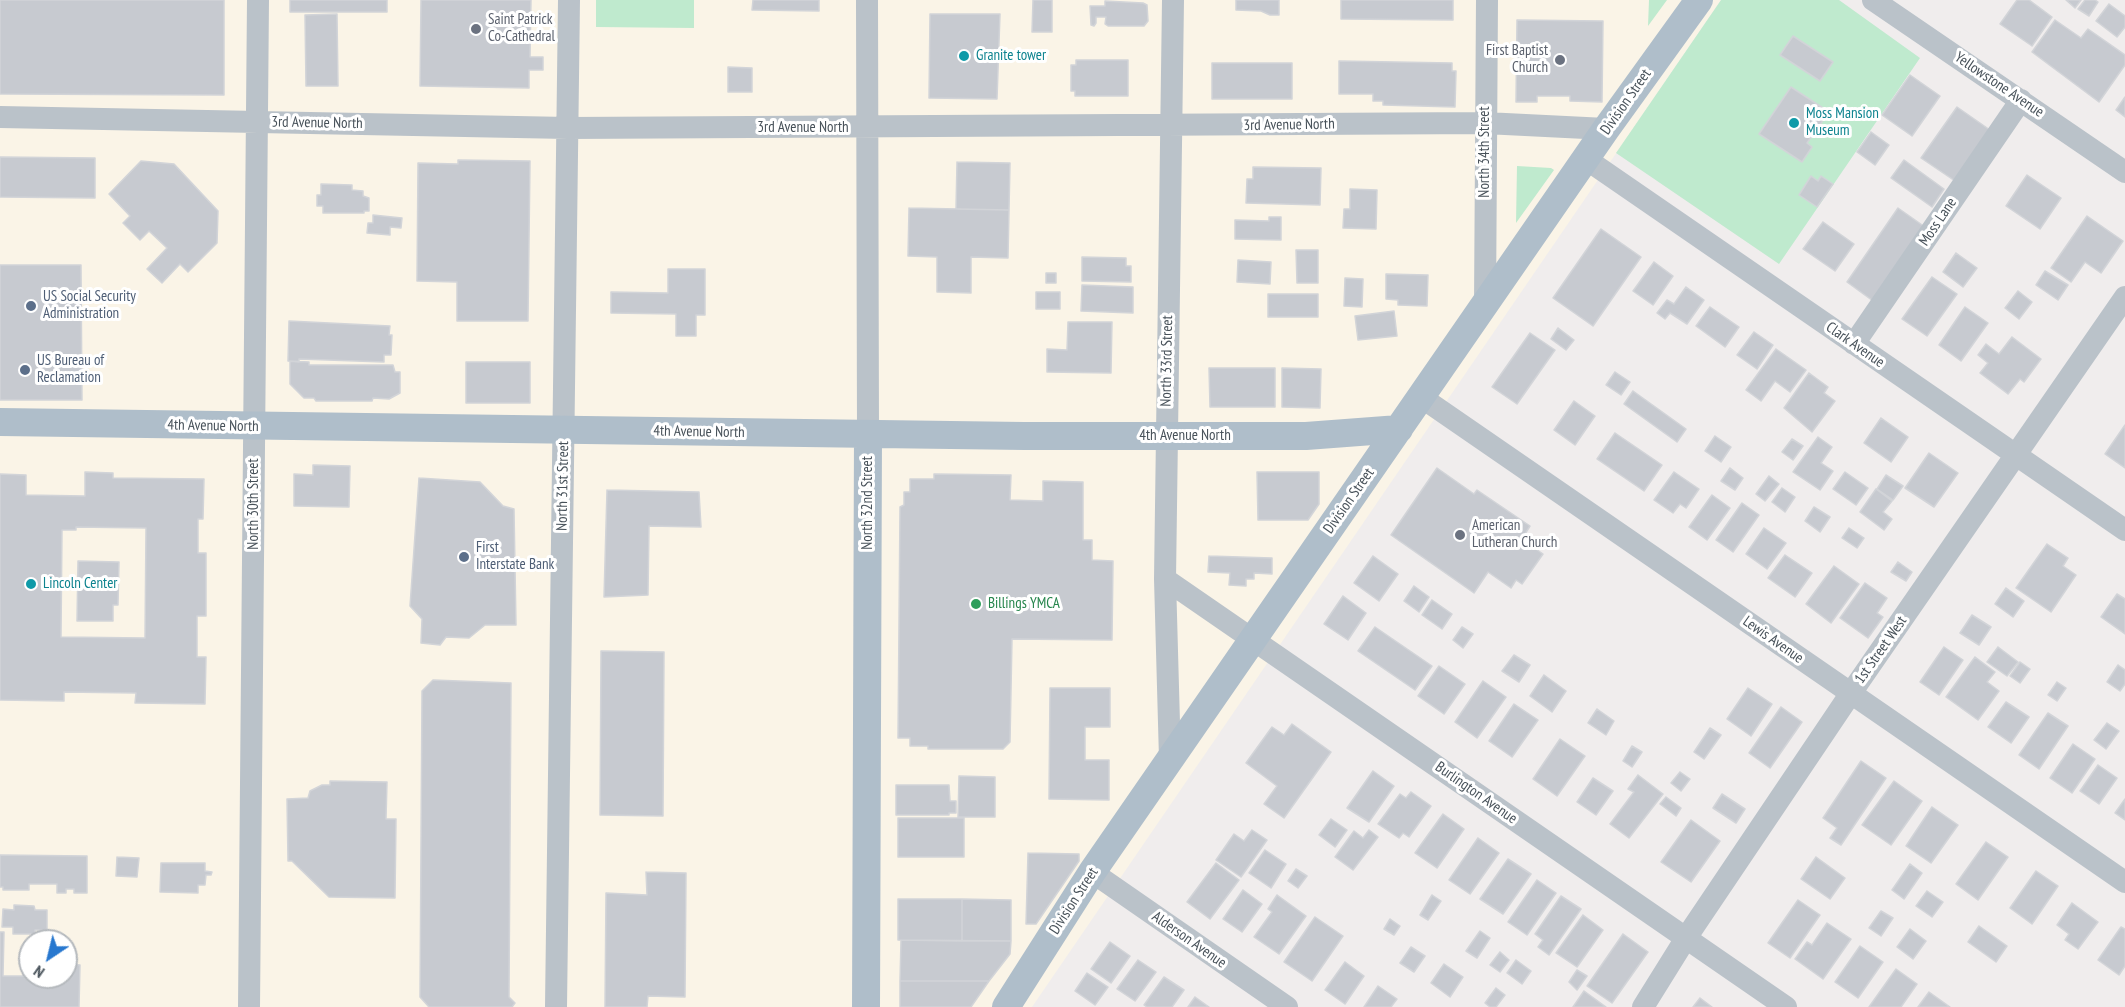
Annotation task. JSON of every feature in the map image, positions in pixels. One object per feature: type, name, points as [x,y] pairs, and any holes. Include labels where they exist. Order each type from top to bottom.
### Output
[{"type":"main road","name":"Division Street","points":[[1006,1007],[1092,872],[1606,129],[1699,0]]},
{"type":"main road","name":"4th Avenue North","points":[[0,422],[1024,436],[1306,436],[1399,429]]},
{"type":"main road","name":"North 32nd Street","points":[[866,1007],[868,434]]},
{"type":"street","name":"North 30th Street","points":[[249,1007],[258,0]]},
{"type":"street","name":"North 31st Street","points":[[556,1007],[569,0]]},
{"type":"street","name":"North 32nd Street","points":[[867,0],[868,434]]},
{"type":"street","name":"North 33rd Street","points":[[1170,759],[1165,579],[1173,0]]},
{"type":"street","name":"North 34th Street","points":[[1485,305],[1487,0]]},
{"type":"street","name":"Yellowstone Avenue","points":[[1873,0],[2125,172]]},
{"type":"street","name":"Moss Lane","points":[[1854,344],[2021,100]]},
{"type":"street","name":"3rd Avenue North","points":[[0,117],[568,128],[1485,123],[1606,129]]},
{"type":"street","name":"Clark Avenue","points":[[1586,159],[2125,530]]},
{"type":"street","name":"1st Street West","points":[[1643,1007],[1686,938],[1851,693],[2125,297]]},
{"type":"street","name":"Lewis Avenue","points":[[1421,397],[2125,882]]},
{"type":"street","name":"Burlington Avenue","points":[[1165,579],[1786,1007]]},
{"type":"street","name":"Alderson Avenue","points":[[1092,872],[1287,1007]]},
{"type":"shaded area","points":[[0,0],[1721,0],[1032,1007],[0,1007]]},
{"type":"green space","points":[[596,0],[694,0],[694,28],[596,27]]},
{"type":"green space","points":[[1649,0],[1667,0],[1648,26]]},
{"type":"green space","points":[[1721,0],[1839,0],[1920,58],[1779,264],[1616,153]]},
{"type":"green space","points":[[1517,166],[1554,170],[1516,223]]},
{"type":"building","points":[[0,0],[224,0],[224,95],[0,94]]},
{"type":"building","points":[[290,0],[387,0],[387,12],[290,12]]},
{"type":"building","name":"Saint Patrick Co-Cathedral","points":[[421,0],[531,0],[530,57],[543,57],[543,70],[529,70],[529,88],[420,86]]},
{"type":"building","points":[[753,0],[819,0],[819,11],[752,10]]},
{"type":"building","points":[[1033,0],[1052,0],[1052,32],[1032,32]]},
{"type":"building","points":[[1236,0],[1279,0],[1279,15],[1270,15],[1261,11],[1236,10]]},
{"type":"building","points":[[1341,0],[1453,0],[1453,20],[1341,19]]},
{"type":"building","points":[[2017,0],[2029,0],[2052,17],[2032,46],[2000,24]]},
{"type":"building","points":[[2066,0],[2081,0],[2075,8]]},
{"type":"building","points":[[2085,0],[2098,2],[2089,16],[2078,9]]},
{"type":"building","points":[[1105,1],[1143,3],[1147,5],[1148,21],[1144,26],[1108,26],[1105,24],[1106,17],[1096,17],[1096,23],[1094,26],[1091,25],[1090,6],[1105,6]]},
{"type":"building","points":[[2109,4],[2125,16],[2125,27],[2117,37],[2096,21]]},
{"type":"building","points":[[337,14],[338,86],[306,86],[305,15]]},
{"type":"building","name":"Granite tower","points":[[930,14],[1000,14],[997,99],[929,98]]},
{"type":"building","points":[[1517,20],[1603,21],[1602,102],[1570,101],[1570,96],[1537,96],[1537,102],[1516,102]]},
{"type":"building","points":[[2055,20],[2081,38],[2088,29],[2125,55],[2125,65],[2099,102],[2032,52]]},
{"type":"building","points":[[1793,36],[1833,62],[1820,81],[1780,55]]},
{"type":"building","points":[[1076,60],[1128,60],[1128,96],[1075,96],[1075,91],[1071,91],[1071,65],[1076,65]]},
{"type":"building","points":[[1339,61],[1452,63],[1452,71],[1456,71],[1455,107],[1383,105],[1383,101],[1373,101],[1373,94],[1339,94]]},
{"type":"building","points":[[1212,63],[1292,63],[1292,99],[1212,99]]},
{"type":"building","points":[[728,67],[752,68],[752,92],[728,92]]},
{"type":"building","points":[[1910,75],[1940,96],[1912,136],[1882,115]]},
{"type":"building","name":"Moss Mansion Museum","points":[[1791,87],[1829,112],[1807,143],[1812,147],[1802,162],[1759,134]]},
{"type":"building","points":[[2125,97],[2125,117],[2116,110]]},
{"type":"building","points":[[1957,107],[1990,130],[1955,181],[1921,158]]},
{"type":"building","points":[[1871,132],[1889,145],[1875,165],[1857,152]]},
{"type":"building","points":[[0,157],[95,158],[95,198],[0,197]]},
{"type":"building","points":[[458,160],[530,161],[528,321],[457,321],[457,282],[417,281],[418,163],[458,164]]},
{"type":"building","points":[[1904,160],[1944,189],[1932,207],[1891,178]]},
{"type":"building","points":[[141,161],[174,164],[218,211],[217,243],[188,272],[180,264],[162,283],[147,269],[167,248],[149,231],[140,240],[123,223],[130,216],[109,194]]},
{"type":"building","points":[[957,162],[1010,163],[1009,210],[956,209]]},
{"type":"building","points":[[1253,167],[1321,168],[1320,205],[1246,203],[1247,179],[1253,179]]},
{"type":"building","points":[[2027,175],[2061,198],[2040,229],[2006,206]]},
{"type":"building","points":[[1811,176],[1818,181],[1821,176],[1833,184],[1817,207],[1799,195]]},
{"type":"building","points":[[321,184],[352,185],[352,190],[363,191],[363,196],[369,198],[369,211],[323,213],[323,206],[317,206],[317,195],[321,195]]},
{"type":"building","points":[[1350,189],[1377,190],[1376,229],[1343,228],[1344,209],[1350,209]]},
{"type":"building","points":[[909,208],[1009,210],[1008,258],[971,257],[971,293],[937,292],[937,257],[908,256]]},
{"type":"building","points":[[1898,208],[1925,227],[1873,301],[1847,282]]},
{"type":"building","points":[[373,215],[402,218],[401,228],[390,227],[390,235],[367,233],[368,223],[373,223]]},
{"type":"building","points":[[2087,216],[2123,241],[2101,273],[2085,262],[2071,282],[2051,268]]},
{"type":"building","points":[[1269,217],[1281,217],[1281,240],[1235,239],[1235,220],[1269,221]]},
{"type":"building","points":[[1823,222],[1854,244],[1835,271],[1803,249]]},
{"type":"building","points":[[1601,229],[1641,257],[1593,326],[1553,298]]},
{"type":"building","points":[[1296,250],[1318,250],[1318,283],[1297,283]]},
{"type":"building","points":[[1956,253],[1977,268],[1963,287],[1943,272]]},
{"type":"building","points":[[1082,257],[1126,258],[1126,266],[1131,266],[1131,282],[1082,281]]},
{"type":"building","points":[[1238,260],[1271,262],[1270,284],[1237,282]]},
{"type":"building","points":[[1654,262],[1673,276],[1653,305],[1633,291]]},
{"type":"building","points":[[0,265],[81,265],[82,400],[0,400]]},
{"type":"building","points":[[668,269],[705,269],[705,315],[696,315],[696,336],[676,336],[676,314],[611,313],[611,292],[668,293]]},
{"type":"building","points":[[2045,271],[2068,285],[2058,300],[2036,285]]},
{"type":"building","points":[[1046,273],[1056,273],[1056,283],[1046,283]]},
{"type":"building","points":[[1386,274],[1428,275],[1427,306],[1398,305],[1398,300],[1386,299]]},
{"type":"building","points":[[1932,277],[1957,294],[1927,336],[1902,319]]},
{"type":"building","points":[[1345,278],[1363,279],[1362,307],[1344,306]]},
{"type":"building","points":[[1082,285],[1133,287],[1133,313],[1081,311]]},
{"type":"building","points":[[1686,287],[1704,300],[1687,324],[1670,313],[1665,319],[1657,313],[1667,300],[1674,304]]},
{"type":"building","points":[[2018,291],[2032,302],[2019,319],[2005,308]]},
{"type":"building","points":[[1036,292],[1060,292],[1060,309],[1036,309]]},
{"type":"building","points":[[1268,294],[1318,294],[1318,317],[1268,317]]},
{"type":"building","points":[[1710,307],[1739,327],[1725,347],[1696,326]]},
{"type":"building","points":[[1965,307],[1988,323],[1961,361],[1939,345]]},
{"type":"building","points":[[1394,311],[1397,336],[1358,340],[1355,316]]},
{"type":"building","points":[[289,321],[390,326],[391,355],[384,355],[384,362],[299,359],[299,362],[288,361]]},
{"type":"building","points":[[1068,322],[1112,322],[1111,373],[1047,372],[1047,349],[1067,350]]},
{"type":"building","points":[[1558,328],[1574,340],[1566,350],[1551,339]]},
{"type":"building","points":[[1754,332],[1773,345],[1757,369],[1737,355]]},
{"type":"building","points":[[1530,333],[1555,350],[1517,404],[1492,387]]},
{"type":"building","points":[[2012,337],[2041,359],[2024,382],[2020,379],[2008,394],[1980,373],[1988,363],[1978,355],[1986,344],[1999,354]]},
{"type":"building","points":[[1776,349],[1806,370],[1790,392],[1775,381],[1761,401],[1746,390]]},
{"type":"building","points":[[290,361],[309,362],[309,365],[393,365],[395,372],[400,372],[400,393],[389,399],[373,398],[372,401],[316,401],[314,398],[304,398],[290,384]]},
{"type":"building","points":[[466,362],[530,362],[530,403],[466,403]]},
{"type":"building","points":[[1209,368],[1275,368],[1275,407],[1210,407]]},
{"type":"building","points":[[1282,368],[1321,369],[1320,408],[1282,407]]},
{"type":"building","points":[[1615,372],[1630,382],[1621,395],[1606,385]]},
{"type":"building","points":[[1809,373],[1828,387],[1824,393],[1835,401],[1812,432],[1784,408]]},
{"type":"building","points":[[1633,391],[1686,429],[1677,442],[1624,404]]},
{"type":"building","points":[[1574,401],[1595,416],[1575,445],[1554,430]]},
{"type":"building","points":[[1881,418],[1908,437],[1891,462],[1864,443]]},
{"type":"building","points":[[2125,425],[2125,468],[2105,454]]},
{"type":"building","points":[[1615,433],[1662,465],[1644,491],[1597,459]]},
{"type":"building","points":[[1715,436],[1731,447],[1721,462],[1705,451]]},
{"type":"building","points":[[1818,437],[1832,447],[1821,463],[1833,471],[1820,490],[1793,472]]},
{"type":"building","points":[[1792,439],[1803,446],[1793,460],[1782,452]]},
{"type":"building","points":[[1929,453],[1958,473],[1934,507],[1905,488]]},
{"type":"building","points":[[313,465],[350,466],[349,507],[294,506],[294,474],[313,475]]},
{"type":"building","points":[[1437,468],[1474,494],[1477,490],[1530,526],[1522,539],[1543,554],[1522,584],[1516,580],[1511,588],[1488,572],[1474,593],[1391,535]]},
{"type":"building","points":[[1730,468],[1743,478],[1735,490],[1721,481]]},
{"type":"building","name":"Lincoln Center","points":[[85,472],[113,473],[113,478],[204,479],[203,519],[198,519],[198,553],[206,553],[206,616],[197,616],[197,657],[206,657],[205,704],[135,703],[136,693],[64,692],[64,701],[0,700],[0,474],[26,475],[26,495],[85,496]],"holes":[[[76,527],[146,528],[145,638],[61,637],[62,530],[76,530]]]},
{"type":"building","points":[[1257,472],[1319,472],[1319,504],[1308,520],[1258,520]]},
{"type":"building","points":[[1674,472],[1699,489],[1686,508],[1680,504],[1673,513],[1654,500]]},
{"type":"building","points":[[1845,472],[1868,488],[1856,505],[1833,489]]},
{"type":"building","points":[[934,474],[1011,475],[1010,500],[1043,501],[1043,481],[1083,482],[1083,540],[1092,540],[1092,560],[1113,561],[1112,640],[1012,639],[1010,742],[1003,749],[928,749],[928,746],[910,746],[910,738],[898,738],[900,507],[904,505],[904,492],[910,492],[910,479],[934,479]]},
{"type":"building","points":[[1886,475],[1903,486],[1893,500],[1877,489]]},
{"type":"building","points":[[1769,476],[1779,484],[1765,501],[1756,494]]},
{"type":"building","name":"First Interstate Bank","points":[[419,478],[480,482],[503,506],[514,509],[516,625],[485,625],[469,638],[446,637],[440,645],[421,643],[422,619],[410,606]]},
{"type":"building","points":[[1782,488],[1795,497],[1785,512],[1772,502]]},
{"type":"building","points":[[1876,489],[1892,501],[1883,512],[1892,519],[1884,530],[1860,512]]},
{"type":"building","points":[[607,490],[699,492],[701,527],[649,526],[648,595],[604,597]]},
{"type":"building","points":[[1712,495],[1730,508],[1707,540],[1689,527]]},
{"type":"building","points":[[1742,503],[1759,515],[1733,552],[1716,540]]},
{"type":"building","points":[[1814,507],[1830,517],[1820,532],[1805,521]]},
{"type":"building","points":[[1764,528],[1786,543],[1767,569],[1746,554]]},
{"type":"building","points":[[1849,528],[1864,538],[1857,548],[1842,538]]},
{"type":"building","points":[[2047,544],[2068,558],[2063,566],[2076,575],[2051,612],[2016,588]]},
{"type":"building","points":[[1785,555],[1812,573],[1795,597],[1768,578]]},
{"type":"building","points":[[1209,556],[1272,558],[1272,574],[1254,573],[1254,579],[1246,579],[1246,586],[1229,585],[1230,573],[1208,572]]},
{"type":"building","points":[[1373,556],[1398,574],[1379,601],[1354,583]]},
{"type":"building","points":[[78,561],[119,562],[118,605],[113,605],[113,621],[77,621]]},
{"type":"building","points":[[1898,562],[1912,572],[1906,581],[1891,572]]},
{"type":"building","points":[[1834,566],[1859,584],[1831,623],[1806,604]]},
{"type":"building","points":[[1865,583],[1887,598],[1877,613],[1883,617],[1868,638],[1840,618]]},
{"type":"building","points":[[1414,586],[1429,597],[1419,612],[1404,601]]},
{"type":"building","points":[[2006,588],[2024,601],[2013,617],[1995,604]]},
{"type":"building","points":[[2117,594],[2125,599],[2125,634],[2101,617]]},
{"type":"building","points":[[1343,596],[1366,613],[1348,640],[1324,624]]},
{"type":"building","points":[[1432,600],[1452,614],[1442,629],[1422,615]]},
{"type":"building","points":[[1972,615],[1991,627],[1979,645],[1960,633]]},
{"type":"building","points":[[1375,627],[1432,666],[1415,690],[1358,651]]},
{"type":"building","points":[[1462,627],[1473,634],[1463,648],[1453,640]]},
{"type":"building","points":[[1944,647],[1963,660],[1939,695],[1920,682]]},
{"type":"building","points":[[1998,647],[2018,662],[2007,676],[1987,662]]},
{"type":"building","points":[[601,651],[664,652],[663,816],[600,815]]},
{"type":"building","points":[[1514,655],[1530,665],[1519,682],[1502,671]]},
{"type":"building","points":[[1975,657],[1995,672],[1987,682],[1999,691],[1978,720],[1946,697]]},
{"type":"building","points":[[2020,662],[2030,669],[2020,683],[2010,676]]},
{"type":"building","points":[[2118,665],[2125,670],[2125,684],[2120,691],[2107,682]]},
{"type":"building","points":[[1439,666],[1465,684],[1444,714],[1418,696]]},
{"type":"building","points":[[1544,675],[1566,691],[1552,712],[1530,696]]},
{"type":"building","points":[[433,680],[511,683],[509,997],[515,1003],[512,1007],[429,1007],[420,997],[422,691]]},
{"type":"building","points":[[1483,681],[1506,697],[1477,738],[1455,722]]},
{"type":"building","points":[[2057,682],[2066,688],[2057,701],[2048,695]]},
{"type":"building","points":[[1050,688],[1110,688],[1110,727],[1085,727],[1085,760],[1109,760],[1109,800],[1049,799]]},
{"type":"building","points":[[1748,688],[1772,704],[1751,736],[1727,719]]},
{"type":"building","points":[[2006,702],[2029,717],[2011,743],[1988,727]]},
{"type":"building","points":[[1514,704],[1538,720],[1512,757],[1489,741]]},
{"type":"building","points":[[1781,707],[1802,722],[1770,768],[1749,753]]},
{"type":"building","points":[[1597,709],[1614,721],[1606,735],[1588,723]]},
{"type":"building","points":[[2048,713],[2068,726],[2039,769],[2019,755]]},
{"type":"building","points":[[2107,723],[2119,731],[2106,749],[2094,740]]},
{"type":"building","points":[[1292,724],[1331,752],[1284,818],[1264,804],[1277,786],[1246,763],[1272,727],[1284,735]]},
{"type":"building","points":[[1710,728],[1721,735],[1704,759],[1694,752]]},
{"type":"building","points":[[1560,739],[1585,756],[1557,796],[1533,779]]},
{"type":"building","points":[[2073,744],[2095,759],[2072,793],[2050,778]]},
{"type":"building","points":[[1632,746],[1642,752],[1632,767],[1623,761]]},
{"type":"building","points":[[1861,761],[1886,778],[1841,845],[1830,838],[1837,828],[1823,818]]},
{"type":"building","points":[[2098,765],[2117,778],[2099,804],[2080,791]]},
{"type":"building","points":[[1373,771],[1394,786],[1369,822],[1347,808]]},
{"type":"building","points":[[1680,772],[1690,779],[1681,791],[1671,783]]},
{"type":"building","points":[[1638,775],[1663,794],[1629,838],[1610,824],[1634,792],[1628,789]]},
{"type":"building","points":[[959,776],[995,777],[995,817],[958,817]]},
{"type":"building","points":[[1593,778],[1613,791],[1596,815],[1577,802]]},
{"type":"building","points":[[330,781],[387,782],[386,819],[396,819],[395,898],[329,897],[292,861],[288,861],[287,799],[308,798],[310,791],[322,785],[330,785]]},
{"type":"building","points":[[1894,781],[1922,801],[1891,845],[1862,825]]},
{"type":"building","points":[[896,785],[949,785],[950,801],[956,801],[956,813],[896,815]]},
{"type":"building","points":[[1411,792],[1431,806],[1409,837],[1403,833],[1399,838],[1378,824],[1400,794],[1406,798]]},
{"type":"building","points":[[1722,794],[1745,809],[1736,823],[1713,808]]},
{"type":"building","points":[[1666,797],[1681,808],[1676,816],[1660,804]]},
{"type":"building","points":[[2125,799],[2125,820],[2115,813]]},
{"type":"building","points":[[1932,807],[1958,825],[1931,863],[1906,846]]},
{"type":"building","points":[[1443,814],[1464,829],[1437,868],[1415,853]]},
{"type":"building","points":[[898,818],[964,818],[964,857],[898,857]]},
{"type":"building","points":[[1331,819],[1347,830],[1335,847],[1319,835]]},
{"type":"building","points":[[1691,820],[1720,841],[1691,882],[1661,862]]},
{"type":"building","points":[[1252,830],[1267,840],[1241,877],[1216,860],[1234,834],[1244,841]]},
{"type":"building","points":[[1369,830],[1378,837],[1353,870],[1335,857],[1354,831],[1363,838]]},
{"type":"building","points":[[1478,838],[1499,853],[1470,894],[1449,880]]},
{"type":"building","points":[[1986,842],[2008,857],[1978,900],[1956,884]]},
{"type":"building","points":[[1265,850],[1286,864],[1271,888],[1249,873]]},
{"type":"building","points":[[1028,853],[1079,854],[1079,861],[1036,924],[1026,924]]},
{"type":"building","points":[[0,855],[87,856],[87,893],[74,893],[74,889],[66,889],[66,893],[57,893],[57,884],[29,884],[29,890],[3,890],[3,887],[0,887]]},
{"type":"building","points":[[117,857],[139,858],[137,877],[116,876]]},
{"type":"building","points":[[1816,857],[1845,878],[1830,899],[1801,879]]},
{"type":"building","points":[[1508,859],[1531,874],[1503,914],[1480,899]]},
{"type":"building","points":[[161,863],[205,863],[205,871],[212,872],[211,875],[206,875],[205,885],[198,885],[198,893],[160,892]]},
{"type":"building","points":[[1216,863],[1239,880],[1210,919],[1187,902]]},
{"type":"building","points":[[1910,864],[1922,873],[1904,899],[1892,890]]},
{"type":"building","points":[[1296,869],[1307,876],[1298,888],[1288,881]]},
{"type":"building","points":[[2036,871],[2058,886],[2032,924],[2010,908]]},
{"type":"building","points":[[646,872],[686,873],[685,997],[648,996],[647,1007],[605,1007],[606,893],[647,895]]},
{"type":"building","points":[[1537,880],[1556,893],[1527,935],[1508,922]]},
{"type":"building","points":[[1243,890],[1262,904],[1242,932],[1223,919]]},
{"type":"building","points":[[1927,891],[1943,902],[1932,917],[1916,906]]},
{"type":"building","points":[[1277,895],[1306,916],[1279,954],[1254,937],[1272,912],[1268,909]]},
{"type":"building","points":[[1432,895],[1441,901],[1428,920],[1420,915]]},
{"type":"building","points":[[1561,896],[1581,909],[1549,955],[1538,947],[1543,940],[1535,934]]},
{"type":"building","points":[[898,899],[962,899],[962,941],[898,940]]},
{"type":"building","points":[[962,899],[1011,900],[1011,941],[962,941]]},
{"type":"building","points":[[1798,900],[1820,915],[1790,958],[1768,943]]},
{"type":"building","points":[[2072,903],[2098,922],[2078,949],[2065,940],[2069,934],[2057,925]]},
{"type":"building","points":[[14,905],[34,906],[35,910],[47,910],[47,929],[18,929],[18,934],[13,934],[13,927],[2,927],[3,909],[14,910]]},
{"type":"building","points":[[1881,911],[1893,918],[1881,936],[1869,928]]},
{"type":"building","points":[[1583,915],[1603,930],[1577,967],[1556,953]]},
{"type":"building","points":[[1315,917],[1343,936],[1312,981],[1284,962]]},
{"type":"building","points":[[1390,919],[1400,926],[1394,935],[1384,929]]},
{"type":"building","points":[[1827,923],[1851,939],[1823,979],[1795,959],[1807,942],[1812,945]]},
{"type":"building","points":[[1979,926],[2007,946],[1996,962],[1968,942]]},
{"type":"building","points":[[2121,927],[2125,929],[2125,966],[2119,975],[2098,960]]},
{"type":"building","points":[[1910,929],[1926,941],[1913,959],[1897,947]]},
{"type":"building","points":[[1480,931],[1490,938],[1477,958],[1466,951]]},
{"type":"building","points":[[0,932],[4,932],[3,976],[18,976],[18,989],[78,989],[78,965],[80,965],[79,1007],[0,1007]]},
{"type":"building","points":[[1623,934],[1648,952],[1612,1003],[1587,986]]},
{"type":"building","points":[[901,940],[1011,941],[1010,954],[989,981],[900,981]]},
{"type":"building","points":[[1110,942],[1130,956],[1111,983],[1091,969]]},
{"type":"building","points":[[1860,946],[1883,962],[1858,998],[1835,982]]},
{"type":"building","points":[[1411,947],[1425,956],[1414,972],[1400,963]]},
{"type":"building","points":[[1500,952],[1509,960],[1500,972],[1490,965]]},
{"type":"building","points":[[1138,960],[1156,972],[1135,1001],[1117,989]]},
{"type":"building","points":[[1516,960],[1531,971],[1522,984],[1507,973]]},
{"type":"building","points":[[1345,962],[1364,976],[1345,1004],[1325,990]]},
{"type":"building","points":[[1444,964],[1463,977],[1450,997],[1431,983]]},
{"type":"building","points":[[1896,969],[1917,984],[1901,1007],[1869,1007]]},
{"type":"building","points":[[1577,970],[1587,976],[1577,990],[1569,982]]},
{"type":"building","points":[[1087,973],[1108,987],[1095,1005],[1075,991]]},
{"type":"building","points":[[1164,977],[1184,990],[1172,1007],[1147,1007],[1144,1005]]},
{"type":"building","points":[[900,981],[989,981],[971,1007],[900,1007]]},
{"type":"building","points":[[1378,986],[1397,999],[1391,1007],[1364,1007]]},
{"type":"building","points":[[1496,988],[1505,995],[1496,1007],[1490,1007],[1485,1003]]},
{"type":"building","points":[[1584,991],[1606,1007],[1573,1007]]},
{"type":"building","points":[[1929,992],[1950,1007],[1918,1007]]},
{"type":"building","points":[[1195,997],[1209,1007],[1188,1007]]},
{"type":"building","points":[[1700,998],[1712,1007],[1693,1007]]},
{"type":"place","name":"Saint Patrick Co-Cathedral","points":[[476,29]]},
{"type":"place","name":"Granite tower","points":[[964,56]]},
{"type":"place","name":"First Baptist Church","points":[[1560,60]]},
{"type":"place","name":"Moss Mansion Museum","points":[[1794,123]]},
{"type":"place","name":"US Social Security Administration","points":[[31,306]]},
{"type":"place","name":"US Bureau of Reclamation","points":[[25,370]]},
{"type":"place","name":"American Lutheran Church","points":[[1460,535]]},
{"type":"place","name":"First Interstate Bank","points":[[464,557]]},
{"type":"place","name":"Lincoln Center","points":[[31,584]]},
{"type":"place","name":"Billings YMCA","points":[[976,604]]}]
